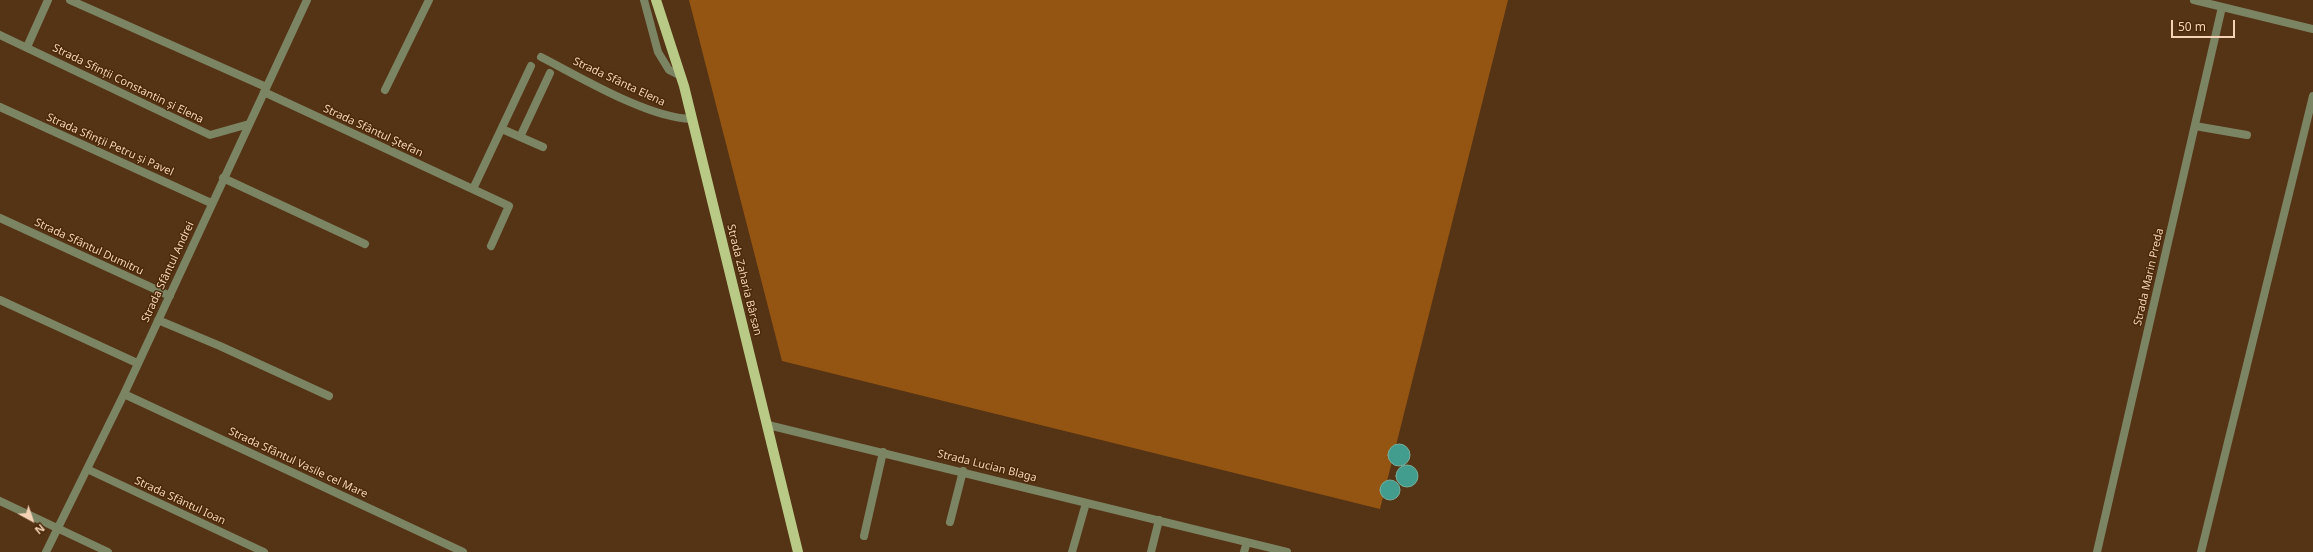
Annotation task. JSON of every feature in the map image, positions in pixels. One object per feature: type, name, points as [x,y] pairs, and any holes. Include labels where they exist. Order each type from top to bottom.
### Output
[{"type":"main road","points":[[656,0],[661,15]]},
{"type":"main road","points":[[660,0],[661,15]]},
{"type":"main road","name":"Strada Zaharia Bârsan","points":[[661,15],[681,76],[798,552]]},
{"type":"street","points":[[27,47],[48,0]]},
{"type":"street","points":[[70,0],[265,89]]},
{"type":"street","name":"Strada Sfântul Andrei","points":[[46,552],[124,394],[223,178],[307,0]]},
{"type":"street","points":[[385,90],[429,0]]},
{"type":"street","points":[[644,0],[658,52],[669,70],[681,76]]},
{"type":"street","points":[[2194,0],[2220,4],[2313,29]]},
{"type":"street","name":"Strada Marin Preda","points":[[2097,552],[2195,126],[2220,4]]},
{"type":"street","name":"Strada Sfinții Constantin și Elena","points":[[0,35],[210,135],[249,124]]},
{"type":"street","name":"Strada Sfânta Elena","points":[[540,58],[644,108],[663,115],[691,119]]},
{"type":"street","points":[[473,189],[531,66]]},
{"type":"street","points":[[520,137],[550,73]]},
{"type":"street","name":"Strada Sfântul Ștefan","points":[[265,89],[509,206],[491,246]]},
{"type":"street","points":[[2201,552],[2313,96]]},
{"type":"street","name":"Strada Sfinții Petru și Pavel","points":[[0,107],[212,203]]},
{"type":"street","points":[[2195,126],[2247,135]]},
{"type":"street","points":[[502,129],[543,147]]},
{"type":"street","points":[[223,178],[365,244]]},
{"type":"street","name":"Strada Sfântul Dumitru","points":[[0,218],[170,296]]},
{"type":"street","points":[[0,300],[138,363]]},
{"type":"street","points":[[158,320],[220,346],[329,396]]},
{"type":"street","name":"Strada Sfântul Vasile cel Mare","points":[[124,394],[463,552]]},
{"type":"street","name":"Strada Lucian Blaga","points":[[768,425],[963,471],[1286,552]]},
{"type":"street","points":[[864,536],[883,452]]},
{"type":"street","name":"Strada Sfântul Ioan","points":[[87,469],[264,552]]},
{"type":"street","points":[[950,522],[963,471]]},
{"type":"street","points":[[0,501],[108,552]]},
{"type":"street","points":[[1072,552],[1086,503]]},
{"type":"street","points":[[1151,552],[1159,520]]},
{"type":"street","points":[[1244,552],[1247,542]]},
{"type":"shaded area","points":[[689,0],[1508,0],[1380,509],[782,361]]},
{"type":"water","points":[[1399,444],[1403,445],[1409,451],[1409,459],[1403,465],[1399,466],[1395,465],[1389,459],[1388,455],[1389,451],[1395,445]]},
{"type":"water","points":[[1407,465],[1411,466],[1417,472],[1417,480],[1411,486],[1407,487],[1403,486],[1397,480],[1396,476],[1397,472],[1403,466]]},
{"type":"water","points":[[1386,480],[1394,480],[1400,486],[1400,494],[1394,500],[1386,500],[1380,494],[1380,486]]}]
